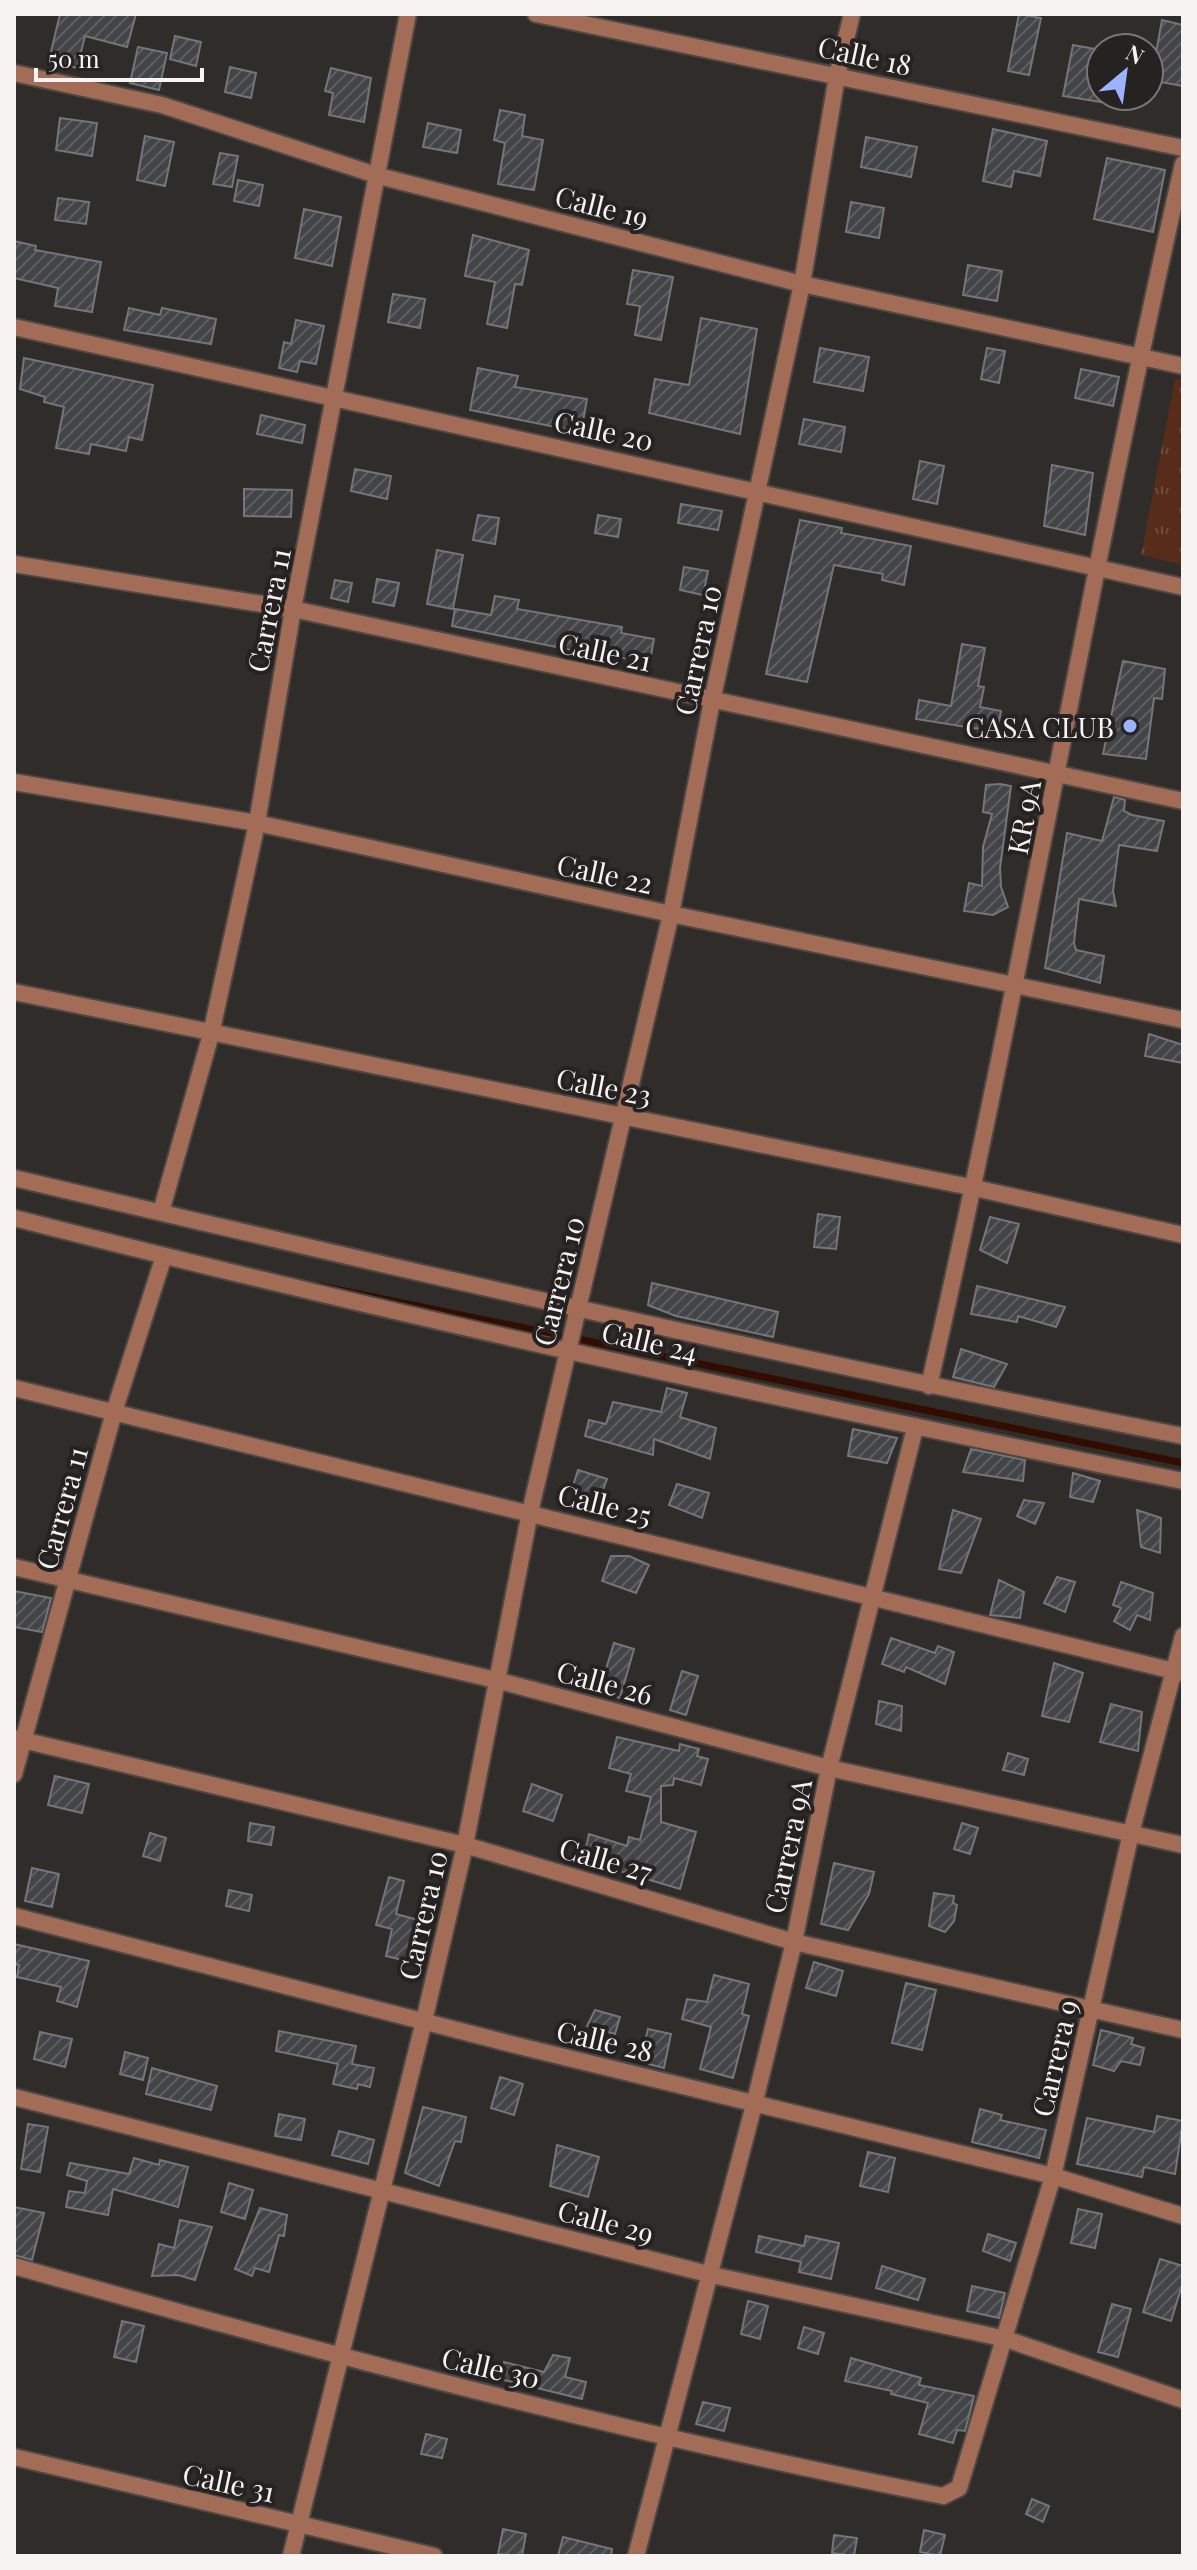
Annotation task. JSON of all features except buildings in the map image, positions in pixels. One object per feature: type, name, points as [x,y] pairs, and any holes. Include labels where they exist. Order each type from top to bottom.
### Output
[{"type":"street","name":"Carrera 11","points":[[161,1212],[211,1034],[257,823],[293,609],[408,14]]},
{"type":"street","name":"Calle 18","points":[[536,14],[1183,148]]},
{"type":"street","name":"Carrera 10","points":[[291,2556],[465,1845],[530,1512],[671,914],[712,701],[802,284],[837,76],[852,14]]},
{"type":"street","name":"Calle 19","points":[[14,73],[162,105],[379,176],[802,284],[1183,366]]},
{"type":"street","name":"KR 9A","points":[[929,1386],[975,1188],[1058,774],[1095,568],[1183,164]]},
{"type":"street","name":"Calle 20","points":[[14,327],[1183,587]]},
{"type":"street","name":"Calle 21","points":[[14,564],[293,609],[1183,801]]},
{"type":"street","name":"Calle 22","points":[[14,782],[257,823],[671,914],[1183,1020]]},
{"type":"street","name":"Calle 23","points":[[14,992],[975,1188],[1183,1235]]},
{"type":"street","name":"Calle 24","points":[[14,1178],[577,1312],[1183,1436]]},
{"type":"street","name":"Calle 24","points":[[14,1218],[164,1256],[568,1346],[915,1428],[1183,1481]]},
{"type":"street","name":"Carrera 11","points":[[14,1774],[19,1739],[68,1580],[114,1412],[164,1256]]},
{"type":"street","name":"Calle 25","points":[[14,1388],[1179,1672]]},
{"type":"street","name":"Carrera 9A","points":[[712,2275],[794,1942],[829,1768],[915,1428]]},
{"type":"street","name":"Calle 26","points":[[14,1567],[496,1680],[829,1768],[1183,1845]]},
{"type":"street","name":"Carrera 9","points":[[959,2488],[1053,2176],[1131,1833],[1179,1672],[1183,1636]]},
{"type":"street","name":"Calle 27","points":[[19,1739],[465,1845],[794,1942],[1183,2030]]},
{"type":"street","name":"Calle 28","points":[[14,1916],[1053,2176],[1183,2216]]},
{"type":"street","name":"Calle 29","points":[[14,2097],[712,2275],[1006,2339],[1183,2400]]},
{"type":"street","name":"Calle 30","points":[[14,2266],[338,2357],[670,2436],[943,2496],[959,2488]]},
{"type":"street","points":[[636,2556],[712,2275]]},
{"type":"street","name":"Calle 31","points":[[14,2457],[434,2556]]},
{"type":"green space","points":[[1175,379],[1183,380],[1183,565],[1141,555]]},
{"type":"waterway","points":[[320,1286],[1183,1463]]},
{"type":"place","name":"CASA CLUB","points":[[1130,726]]}]
